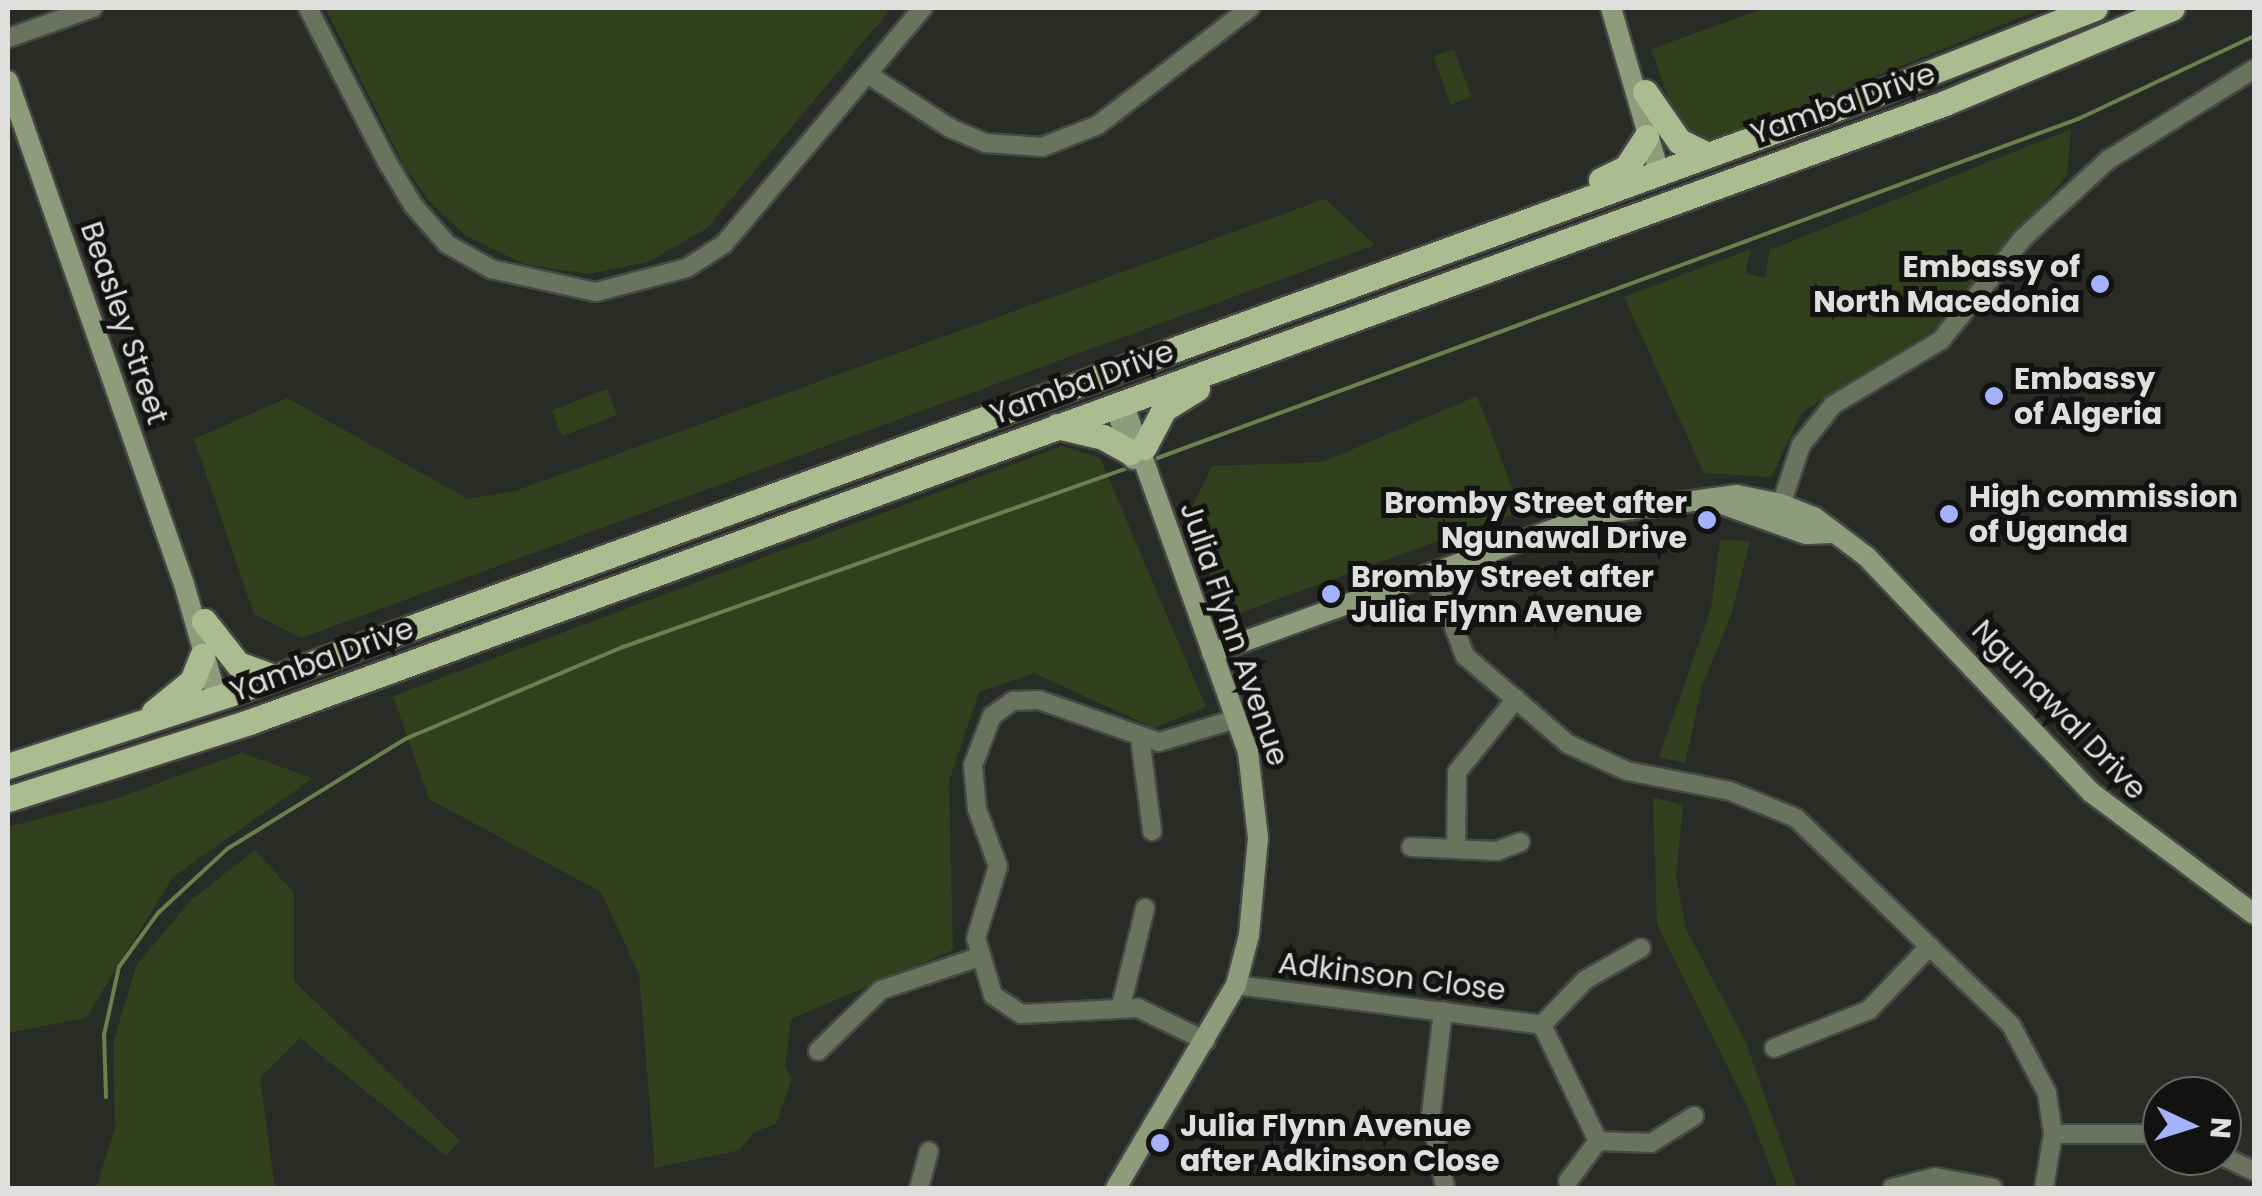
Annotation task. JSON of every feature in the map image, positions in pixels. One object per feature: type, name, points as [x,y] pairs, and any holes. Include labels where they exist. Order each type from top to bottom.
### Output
[{"type":"main road","name":"Yamba Drive","points":[[120,733],[1708,155],[2095,8]]},
{"type":"main road","name":"Yamba Drive","points":[[8,799],[233,727],[1058,426],[2015,76],[2172,8]]},
{"type":"main road","points":[[1645,92],[1679,141],[1708,155]]},
{"type":"main road","points":[[1561,208],[1583,188],[1626,168],[1646,137]]},
{"type":"main road","points":[[1665,170],[1675,198]]},
{"type":"main road","points":[[1058,426],[1103,436],[1137,450],[1164,409],[1233,362]]},
{"type":"main road","points":[[1004,412],[1094,391],[1118,402],[1138,363]]},
{"type":"main road","points":[[204,621],[238,664],[275,677]]},
{"type":"main road","points":[[8,766],[120,733],[190,684],[202,656]]},
{"type":"main road","points":[[223,696],[233,727]]},
{"type":"street","points":[[8,38],[93,8]]},
{"type":"street","points":[[308,8],[412,206],[448,244],[490,269],[547,286],[596,292],[643,284],[688,268],[724,244],[924,8]]},
{"type":"street","points":[[869,76],[950,128],[986,143],[1042,148],[1098,125],[1250,8]]},
{"type":"street","points":[[1610,8],[1646,137],[1665,170]]},
{"type":"street","points":[[1624,51],[1645,92],[1665,170]]},
{"type":"street","points":[[1778,513],[1801,445],[1833,404],[1942,340],[2023,238],[2108,160],[2254,70]]},
{"type":"street","name":"Beasley Street","points":[[8,80],[184,584],[202,656],[223,696]]},
{"type":"street","name":"Julia Flynn Avenue","points":[[1116,1188],[1206,1041],[1236,984],[1249,935],[1258,838],[1256,795],[1236,719],[1118,402]]},
{"type":"street","name":"Ngunawal Drive","points":[[1433,572],[1596,514],[1707,500],[1814,517],[1904,590],[2092,794],[2150,843],[2254,914]]},
{"type":"street","points":[[1212,653],[1433,572],[1465,656],[1568,744],[1627,771],[1766,801],[1796,818],[2012,1024],[2034,1057],[2053,1134],[2044,1188]]},
{"type":"street","name":"Beasley Street","points":[[184,584],[204,621],[223,696]]},
{"type":"street","points":[[1456,847],[1457,772],[1516,699]]},
{"type":"street","points":[[1206,1041],[1122,1006],[1021,1014],[994,995],[979,958],[976,938],[998,866],[972,786],[992,716],[1013,701],[1038,700],[1140,738],[1178,740],[1236,719]]},
{"type":"street","points":[[1140,738],[1152,831]]},
{"type":"street","points":[[1411,848],[1496,851],[1520,842]]},
{"type":"street","points":[[1122,1006],[1145,908]]},
{"type":"street","points":[[1774,1048],[1869,1010],[1930,946]]},
{"type":"street","name":"Adkinson Close","points":[[1542,1025],[1585,980],[1641,948]]},
{"type":"street","points":[[818,1052],[881,990],[979,958]]},
{"type":"street","name":"Adkinson Close","points":[[1236,984],[1542,1025]]},
{"type":"street","points":[[1442,1011],[1431,1115],[1446,1188]]},
{"type":"street","name":"Adkinson Close","points":[[1542,1025],[1598,1141]]},
{"type":"street","points":[[1568,1181],[1598,1141],[1651,1144],[1694,1116]]},
{"type":"street","points":[[2053,1134],[2142,1134]]},
{"type":"street","points":[[919,1188],[928,1151]]},
{"type":"street","points":[[1892,1188],[1935,1177],[1993,1188]]},
{"type":"green space","points":[[1766,8],[2044,8],[1713,142],[1681,132],[1651,49]]},
{"type":"green space","points":[[326,9],[890,10],[706,229],[648,262],[589,274],[524,264],[466,236],[429,201],[403,164]]},
{"type":"green space","points":[[1454,49],[1471,97],[1451,104],[1433,57]]},
{"type":"green space","points":[[2071,129],[2067,175],[1954,317],[1802,412],[1771,477],[1704,473],[1624,297],[1751,249],[1745,273],[1765,278],[1770,250]]},
{"type":"green space","points":[[1325,199],[1375,245],[301,638],[254,614],[194,439],[287,398],[468,499],[515,491]]},
{"type":"green space","points":[[607,389],[617,415],[562,436],[552,410]]},
{"type":"green space","points":[[1477,396],[1521,511],[1226,618],[1188,514],[1212,466],[1323,462]]},
{"type":"green space","points":[[1062,446],[1100,458],[1206,707],[1154,728],[1034,673],[979,692],[949,781],[953,950],[791,1019],[785,1068],[792,1078],[776,1124],[754,1132],[740,1150],[655,1168],[639,974],[601,892],[429,799],[393,696]]},
{"type":"green space","points":[[1720,540],[1750,541],[1731,615],[1702,686],[1685,763],[1659,757],[1711,608]]},
{"type":"green space","points":[[241,753],[313,778],[173,877],[86,1018],[8,1033],[8,827],[115,799]]},
{"type":"green space","points":[[1653,797],[1683,805],[1676,876],[1686,929],[1745,1040],[1797,1188],[1778,1188],[1747,1106],[1657,924]]},
{"type":"green space","points":[[255,850],[294,893],[294,981],[460,1141],[446,1156],[300,1038],[260,1078],[275,1188],[96,1188],[115,1129],[113,1043],[136,966],[191,900]]},
{"type":"waterway","points":[[1152,460],[2078,119],[2254,36]]},
{"type":"waterway","points":[[106,1097],[104,1035],[119,967],[158,913],[227,849],[405,739],[623,647],[1133,466]]},
{"type":"place","name":"Embassy of North Macedonia","points":[[2100,284]]},
{"type":"place","name":"Embassy of Algeria","points":[[1994,396]]},
{"type":"place","name":"High commission of Uganda","points":[[1949,514]]},
{"type":"place","name":"Bromby Street after Ngunawal Drive","points":[[1707,520]]},
{"type":"place","name":"Bromby Street after Julia Flynn Avenue","points":[[1331,594]]},
{"type":"place","name":"Julia Flynn Avenue after Adkinson Close","points":[[1160,1143]]}]
